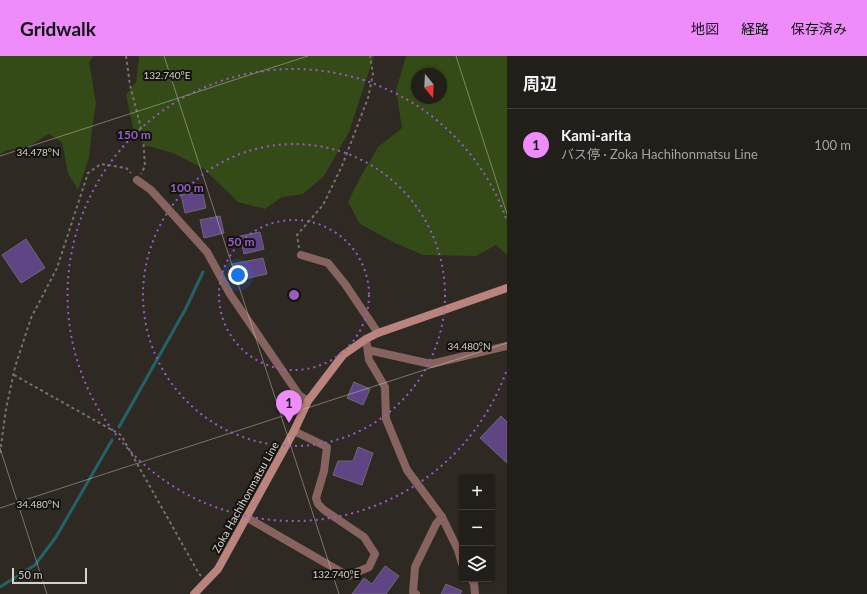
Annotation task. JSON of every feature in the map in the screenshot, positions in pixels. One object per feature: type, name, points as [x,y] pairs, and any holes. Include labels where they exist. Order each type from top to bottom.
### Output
[{"type":"main road","name":"Zoka Hachihonmatsu Line","points":[[194,594],[218,569],[294,431],[308,401],[342,355],[378,333],[507,288]]},
{"type":"street","points":[[137,180],[151,190],[207,252],[230,294],[299,395],[308,401]]},
{"type":"street","points":[[301,254],[328,263],[345,284],[378,333]]},
{"type":"street","points":[[366,339],[369,360],[385,387],[386,419],[407,470],[442,518],[459,554]]},
{"type":"street","points":[[368,350],[431,364],[507,346]]},
{"type":"street","points":[[246,517],[348,576],[369,567],[375,554],[364,537],[324,510],[318,504],[316,498],[324,471],[327,447],[294,431]]},
{"type":"street","points":[[416,594],[413,592],[415,567],[436,524],[442,518]]},
{"type":"street","points":[[473,582],[475,594]]},
{"type":"path","points":[[0,453],[6,409],[15,367],[31,318],[57,268],[88,173],[101,164],[126,168],[137,180],[145,166],[143,136],[130,85],[126,56]]},
{"type":"path","points":[[301,254],[297,235],[323,205],[342,166],[368,98],[373,74],[370,56]]},
{"type":"path","points":[[14,376],[121,435],[198,572],[206,581]]},
{"type":"green space","points":[[0,56],[94,56],[89,62],[96,103],[89,158],[78,190],[68,173],[62,142],[49,134],[31,145],[5,151],[0,155]]},
{"type":"green space","points":[[137,56],[374,56],[349,132],[324,176],[303,194],[282,197],[265,209],[238,202],[204,169],[173,153],[144,145],[133,128],[126,95],[136,82],[139,58]]},
{"type":"green space","points":[[406,56],[507,56],[507,255],[496,245],[476,256],[423,255],[395,243],[360,224],[348,202],[378,147],[402,128],[396,90]]},
{"type":"building","points":[[202,190],[206,208],[185,213],[181,195]]},
{"type":"building","points":[[220,216],[224,233],[204,238],[200,220]]},
{"type":"building","points":[[260,232],[264,249],[244,254],[240,236]]},
{"type":"building","points":[[26,239],[45,268],[21,283],[2,255]]},
{"type":"building","points":[[263,258],[267,274],[235,281],[232,264]]},
{"type":"building","points":[[354,382],[370,389],[363,405],[347,398]]},
{"type":"building","points":[[501,416],[507,422],[507,463],[480,438]]},
{"type":"building","points":[[358,447],[373,453],[362,485],[333,475],[338,461],[353,461]]},
{"type":"building","points":[[385,566],[399,576],[386,594],[352,594],[364,578],[372,584]]},
{"type":"building","points":[[446,584],[462,591],[460,594],[441,594]]},
{"type":"waterway","points":[[119,427],[185,310],[203,272]]},
{"type":"waterway","points":[[0,587],[35,565],[56,537],[112,440]]},
{"type":"place","name":"Kami-arita","points":[[289,423]]}]
